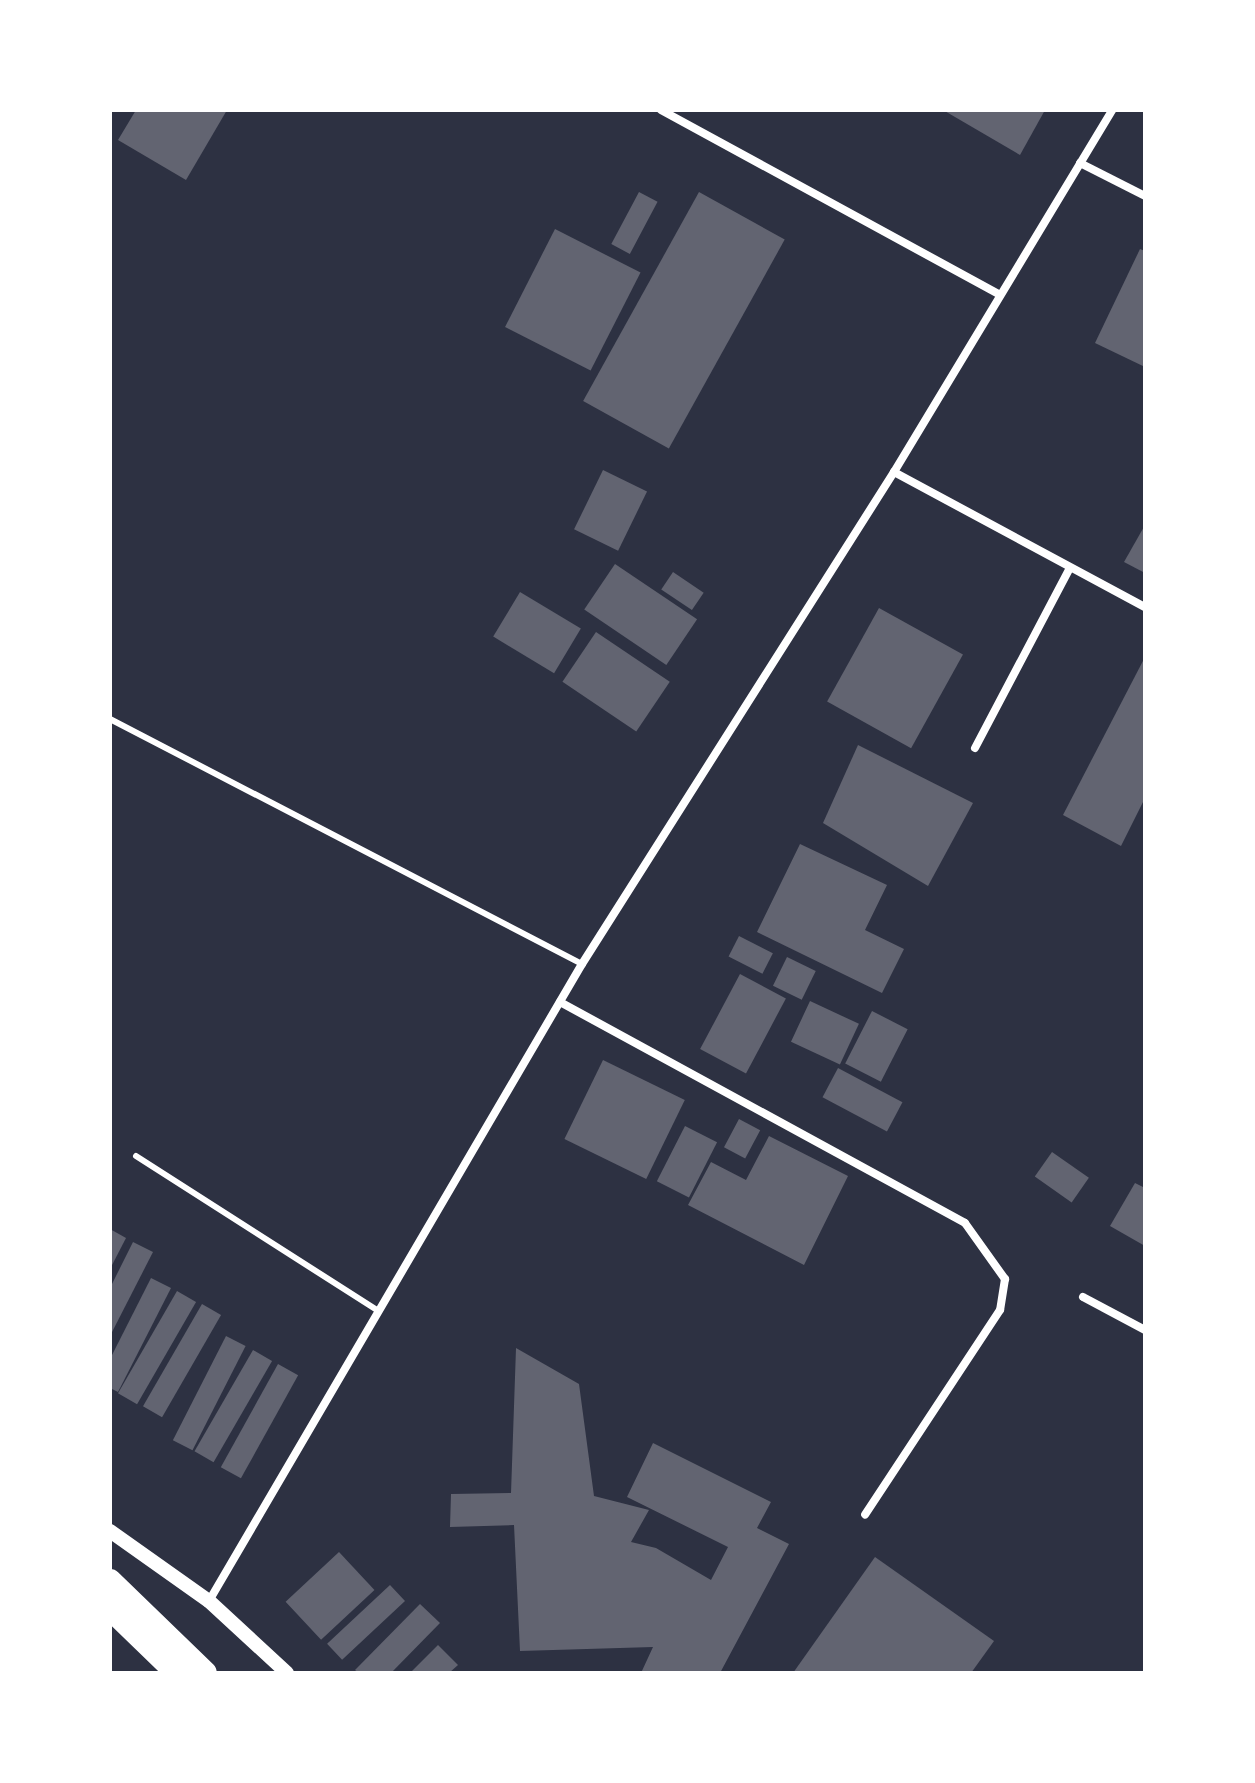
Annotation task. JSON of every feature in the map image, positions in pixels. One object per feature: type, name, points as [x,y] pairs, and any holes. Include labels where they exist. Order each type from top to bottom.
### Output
[{"type":"highway","points":[[110,1581],[205,1673]]},
{"type":"highway","points":[[110,1609],[176,1673]]},
{"type":"street","points":[[661,110],[1000,295]]},
{"type":"street","points":[[209,1601],[582,964],[894,472],[1112,110]]},
{"type":"street","points":[[1080,163],[1145,196]]},
{"type":"street","points":[[894,472],[1069,570],[1145,607]]},
{"type":"street","points":[[975,748],[1069,570]]},
{"type":"street","points":[[560,1002],[965,1223],[1005,1279],[1000,1310],[865,1515]]},
{"type":"street","points":[[1083,1297],[1145,1330]]},
{"type":"street","points":[[110,1531],[209,1601],[287,1673]]},
{"type":"lane","points":[[110,719],[582,964]]},
{"type":"lane","points":[[136,1156],[377,1310]]},
{"type":"building","points":[[136,110],[227,110],[186,180],[118,140]]},
{"type":"building","points":[[943,110],[1045,110],[1020,155]]},
{"type":"building","points":[[639,192],[658,202],[630,254],[611,244]]},
{"type":"building","points":[[699,192],[785,240],[669,449],[583,401]]},
{"type":"building","points":[[555,229],[641,273],[591,371],[505,327]]},
{"type":"building","points":[[1140,249],[1145,251],[1145,367],[1095,343]]},
{"type":"building","points":[[603,470],[647,491],[618,551],[574,529]]},
{"type":"building","points":[[1145,525],[1145,573],[1124,562]]},
{"type":"building","points":[[615,564],[697,619],[666,665],[584,610]]},
{"type":"building","points":[[673,572],[704,593],[692,610],[661,589]]},
{"type":"building","points":[[520,592],[581,629],[554,673],[493,637]]},
{"type":"building","points":[[879,608],[963,655],[911,748],[827,702]]},
{"type":"building","points":[[596,632],[670,682],[636,732],[562,682]]},
{"type":"building","points":[[1145,657],[1145,798],[1121,846],[1063,815]]},
{"type":"building","points":[[858,745],[973,803],[928,886],[823,823]]},
{"type":"building","points":[[800,844],[887,885],[865,930],[904,949],[882,993],[757,932]]},
{"type":"building","points":[[739,936],[773,953],[762,974],[729,956]]},
{"type":"building","points":[[787,957],[816,971],[802,1000],[773,986]]},
{"type":"building","points":[[740,974],[786,998],[746,1073],[700,1049]]},
{"type":"building","points":[[810,1001],[859,1024],[840,1065],[791,1042]]},
{"type":"building","points":[[872,1011],[908,1029],[881,1082],[845,1064]]},
{"type":"building","points":[[603,1060],[685,1100],[646,1179],[564,1139]]},
{"type":"building","points":[[838,1068],[902,1102],[887,1131],[823,1097]]},
{"type":"building","points":[[739,1119],[760,1130],[745,1159],[724,1147]]},
{"type":"building","points":[[685,1126],[717,1142],[689,1198],[657,1181]]},
{"type":"building","points":[[769,1136],[848,1176],[804,1265],[688,1205],[711,1162],[746,1180]]},
{"type":"building","points":[[1052,1152],[1089,1178],[1072,1202],[1035,1177]]},
{"type":"building","points":[[1135,1183],[1145,1188],[1145,1246],[1110,1226]]},
{"type":"building","points":[[110,1229],[126,1238],[110,1269]]},
{"type":"building","points":[[133,1242],[153,1252],[110,1336],[110,1288]]},
{"type":"building","points":[[151,1278],[171,1288],[118,1392],[110,1388],[110,1359]]},
{"type":"building","points":[[177,1291],[196,1302],[137,1404],[118,1393]]},
{"type":"building","points":[[202,1304],[221,1315],[162,1417],[143,1406]]},
{"type":"building","points":[[226,1336],[246,1346],[192,1450],[173,1440]]},
{"type":"building","points":[[516,1348],[579,1384],[594,1496],[649,1510],[631,1542],[656,1548],[711,1580],[728,1547],[627,1497],[653,1443],[771,1502],[757,1528],[789,1544],[720,1673],[641,1673],[653,1647],[520,1651],[514,1525],[450,1527],[451,1494],[511,1493]]},
{"type":"building","points":[[253,1350],[272,1361],[214,1462],[194,1451]]},
{"type":"building","points":[[278,1364],[298,1375],[241,1478],[221,1467]]},
{"type":"building","points":[[339,1552],[374,1590],[321,1640],[286,1602]]},
{"type":"building","points":[[875,1557],[994,1641],[971,1673],[793,1673]]},
{"type":"building","points":[[390,1585],[405,1601],[342,1660],[327,1644]]},
{"type":"building","points":[[420,1604],[440,1623],[391,1673],[359,1673],[355,1670]]},
{"type":"building","points":[[438,1645],[458,1665],[449,1673],[410,1673]]}]
